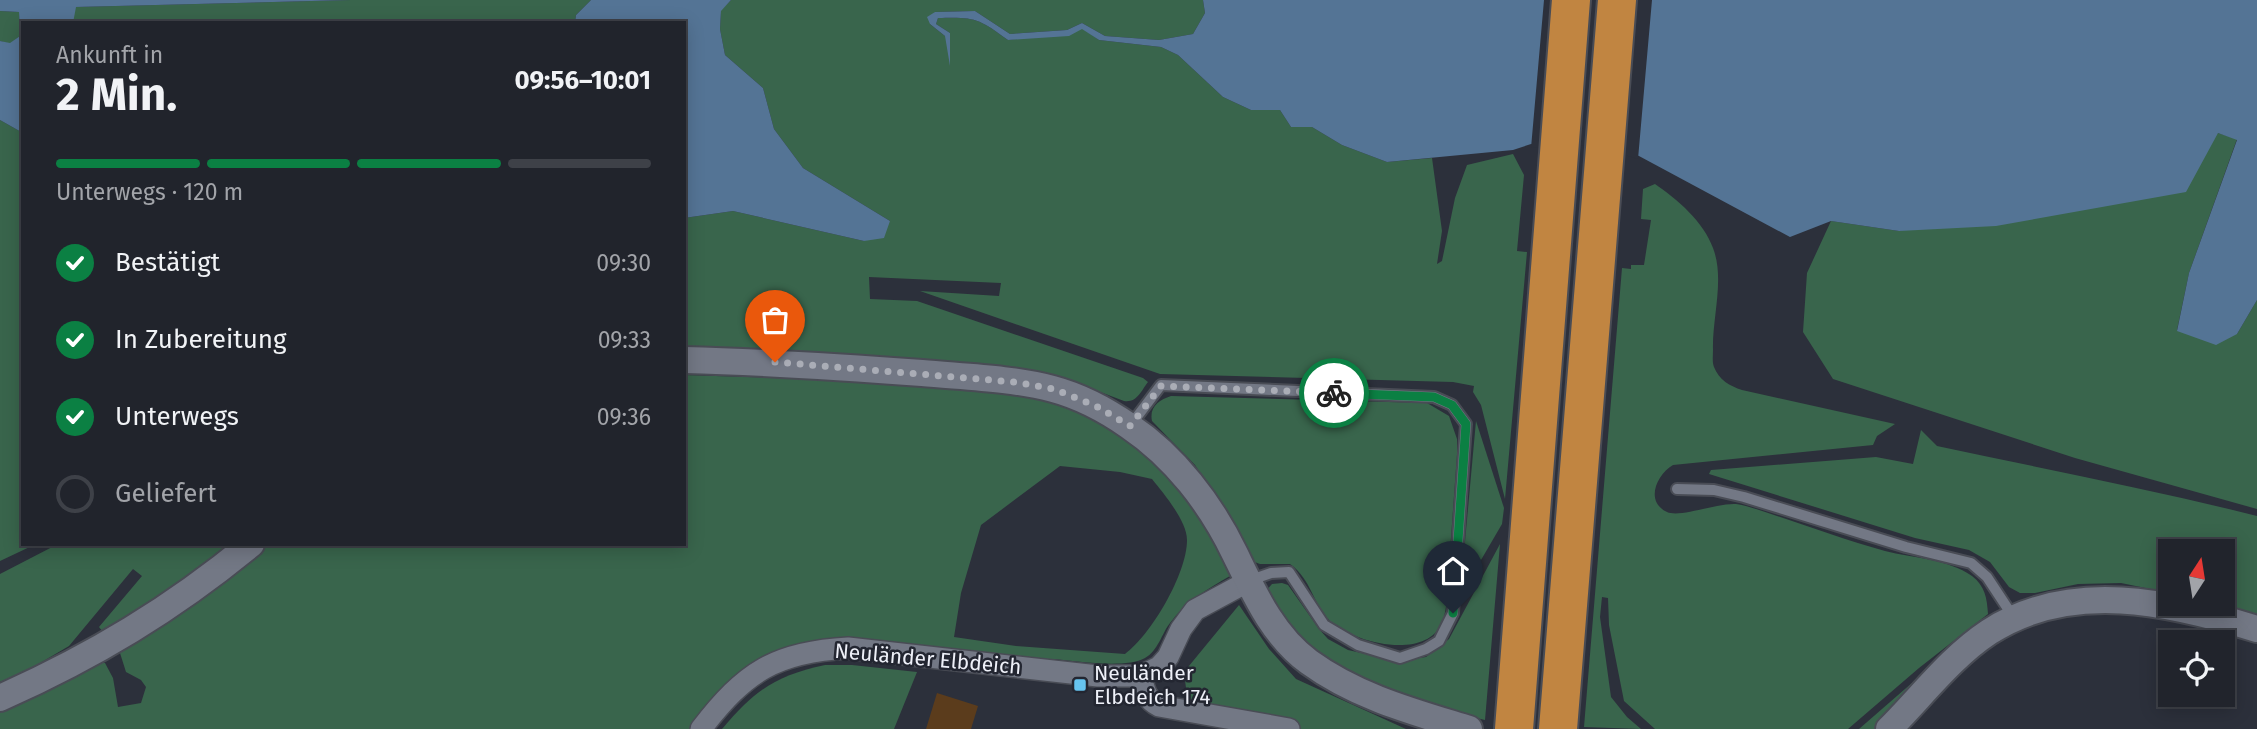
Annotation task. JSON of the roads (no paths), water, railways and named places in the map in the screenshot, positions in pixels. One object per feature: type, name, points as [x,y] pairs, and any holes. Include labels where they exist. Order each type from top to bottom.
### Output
[{"type":"highway","points":[[1514,729],[1571,0]]},
{"type":"highway","points":[[1558,729],[1617,0]]},
{"type":"street","points":[[686,360],[798,363],[1014,382],[1054,389],[1096,406],[1130,426],[1167,457],[1195,488],[1223,532],[1262,608],[1307,661],[1341,682],[1417,721],[1469,729]]},
{"type":"street","points":[[0,698],[70,666],[128,634],[177,602],[248,546]]},
{"type":"street","points":[[1247,582],[1195,610],[1181,629],[1168,657],[1159,667],[1141,676],[1145,694],[1151,702],[1159,706],[1289,729]]},
{"type":"street","points":[[1889,729],[1965,651],[1988,633],[2014,618],[2046,607],[2112,599],[2144,601],[2257,629]]},
{"type":"street","name":"Neuländer Elbdeich","points":[[701,729],[741,685],[766,666],[788,656],[813,650],[848,648],[1098,676],[1141,676]]},
{"type":"lane","points":[[1130,426],[1161,386],[1434,397],[1452,405],[1466,424],[1453,613],[1439,641],[1400,658],[1358,645],[1324,625],[1289,572],[1271,573],[1247,582]]},
{"type":"lane","points":[[1677,488],[1714,490],[1744,497],[1906,547],[1972,563],[1987,577],[2014,618]]},
{"type":"water","points":[[0,0],[350,0],[76,7],[73,21],[21,21],[21,132],[0,120],[0,41],[10,43],[20,36],[19,12],[0,11]]},
{"type":"water","points":[[591,0],[731,0],[721,11],[720,29],[725,55],[763,88],[774,129],[803,168],[890,221],[884,238],[864,241],[733,211],[686,218],[686,21],[575,21],[576,15]]},
{"type":"water","points":[[1203,0],[2257,0],[2257,300],[2237,334],[2216,345],[2177,331],[2189,273],[2237,140],[2218,133],[2186,192],[1996,226],[1899,231],[1831,221],[1790,237],[1639,156],[1593,141],[1531,144],[1513,150],[1387,162],[1342,145],[1312,127],[1291,127],[1280,110],[1251,110],[1223,97],[1178,55],[1161,47],[1099,40],[1082,29],[1069,36],[1008,40],[976,20],[938,18],[936,24],[950,33],[950,66],[945,36],[930,24],[927,17],[935,12],[975,11],[1010,34],[1067,30],[1082,23],[1105,36],[1159,40],[1193,34],[1205,13]]},
{"type":"place","name":"Neuländer Elbdeich 174","points":[[1080,685]]}]
